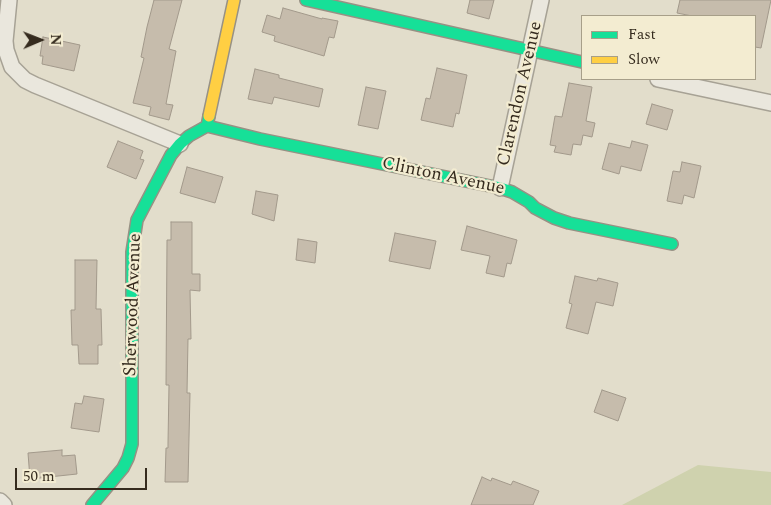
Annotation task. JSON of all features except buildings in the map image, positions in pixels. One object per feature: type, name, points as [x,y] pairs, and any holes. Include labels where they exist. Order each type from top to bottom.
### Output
[{"type":"street","points":[[9,0],[5,41],[7,55],[12,67],[25,80],[180,144]]},
{"type":"street","points":[[207,126],[234,0]]},
{"type":"street","points":[[306,0],[581,62]]},
{"type":"street","name":"Clarendon Avenue","points":[[500,188],[541,0]]},
{"type":"street","points":[[663,80],[771,103]]},
{"type":"street","name":"Sherwood Avenue","points":[[92,505],[123,468],[132,444],[132,252],[137,220],[171,155],[188,136],[207,126]]},
{"type":"street","name":"Clinton Avenue","points":[[207,126],[260,139],[500,188],[512,192],[554,218],[569,223],[672,244]]},
{"type":"street","points":[[0,502],[4,505]]},
{"type":"green space","points":[[698,465],[771,472],[771,505],[622,505]]},
{"type":"traffic: fast","points":[[306,0],[581,62]]},
{"type":"traffic: fast","points":[[92,505],[123,468],[132,444],[132,252],[137,220],[171,155],[189,136],[207,126],[209,116]]},
{"type":"traffic: fast","points":[[207,126],[260,139],[500,188],[512,192],[554,218],[569,223],[672,244]]},
{"type":"traffic: slow","points":[[209,116],[234,0]]}]
